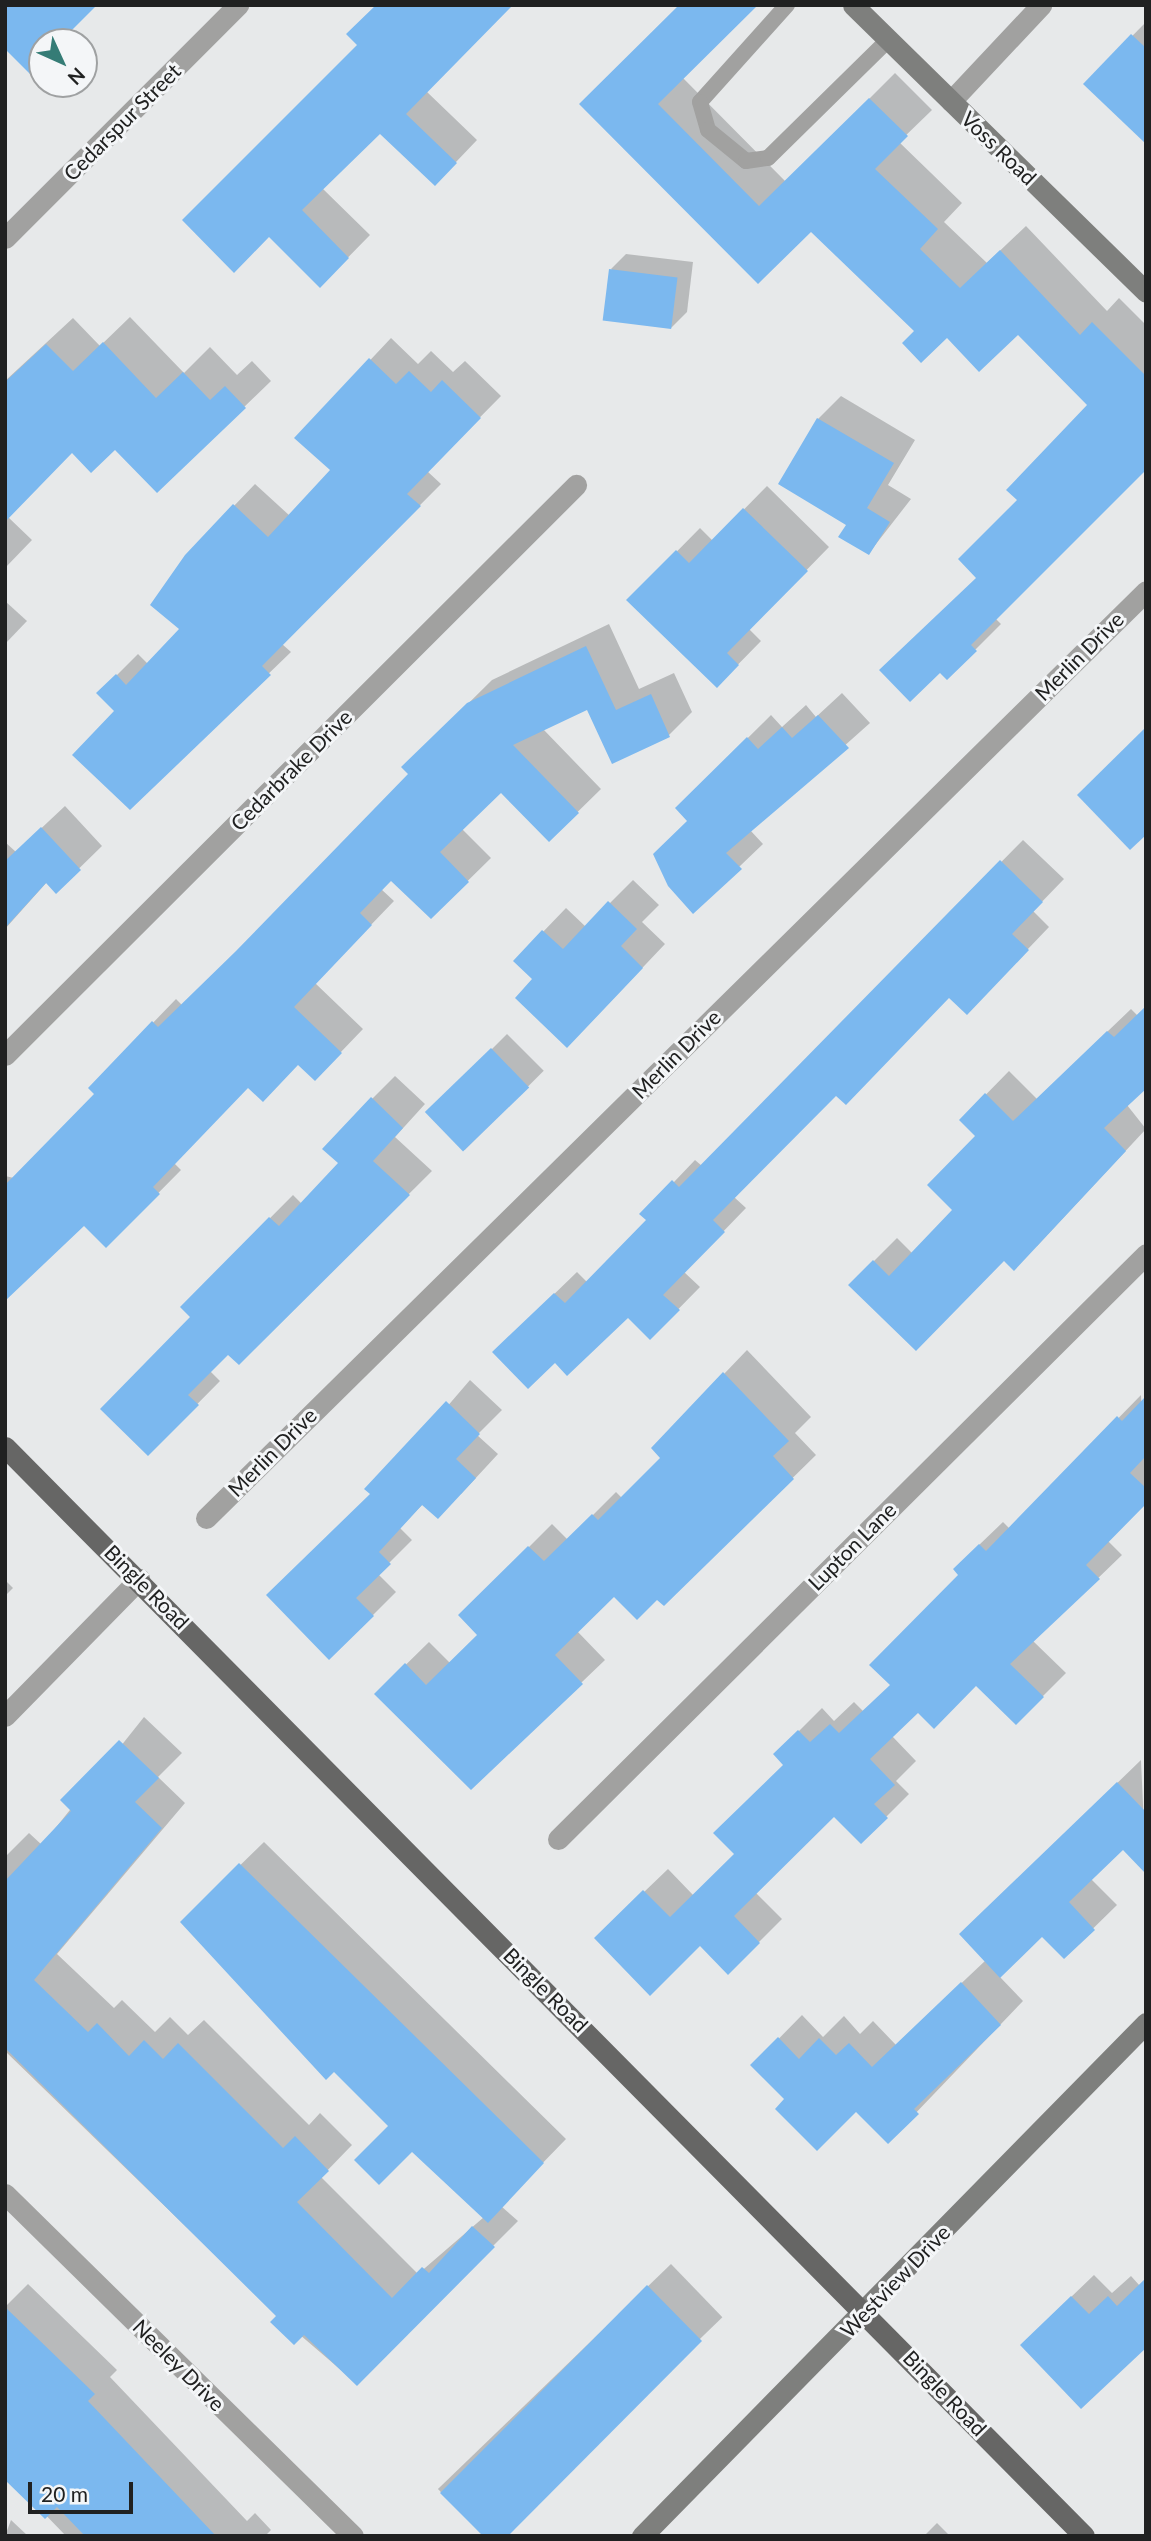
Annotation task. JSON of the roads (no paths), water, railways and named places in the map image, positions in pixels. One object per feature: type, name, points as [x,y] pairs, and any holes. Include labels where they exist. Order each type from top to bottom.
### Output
[{"type":"main road","name":"Voss Road","points":[[852,5],[1146,292]]},
{"type":"main road","name":"Bingle Road","points":[[5,1447],[866,2312],[1084,2536]]},
{"type":"main road","name":"Westview Drive","points":[[642,2536],[866,2312],[1146,2023]]},
{"type":"street","name":"Cedarspur Street","points":[[5,238],[239,5]]},
{"type":"street","points":[[951,101],[1041,5]]},
{"type":"street","name":"Cedarbrake Drive","points":[[5,1055],[576,485]]},
{"type":"street","name":"Merlin Drive","points":[[206,1518],[1146,591]]},
{"type":"street","name":"Lupton Lane","points":[[558,1839],[1146,1254]]},
{"type":"street","points":[[5,1716],[139,1579]]},
{"type":"street","name":"Neeley Drive","points":[[5,2194],[353,2536]]},
{"type":"lane","points":[[787,5],[700,102],[708,130],[746,161],[768,158],[888,40]]}]
